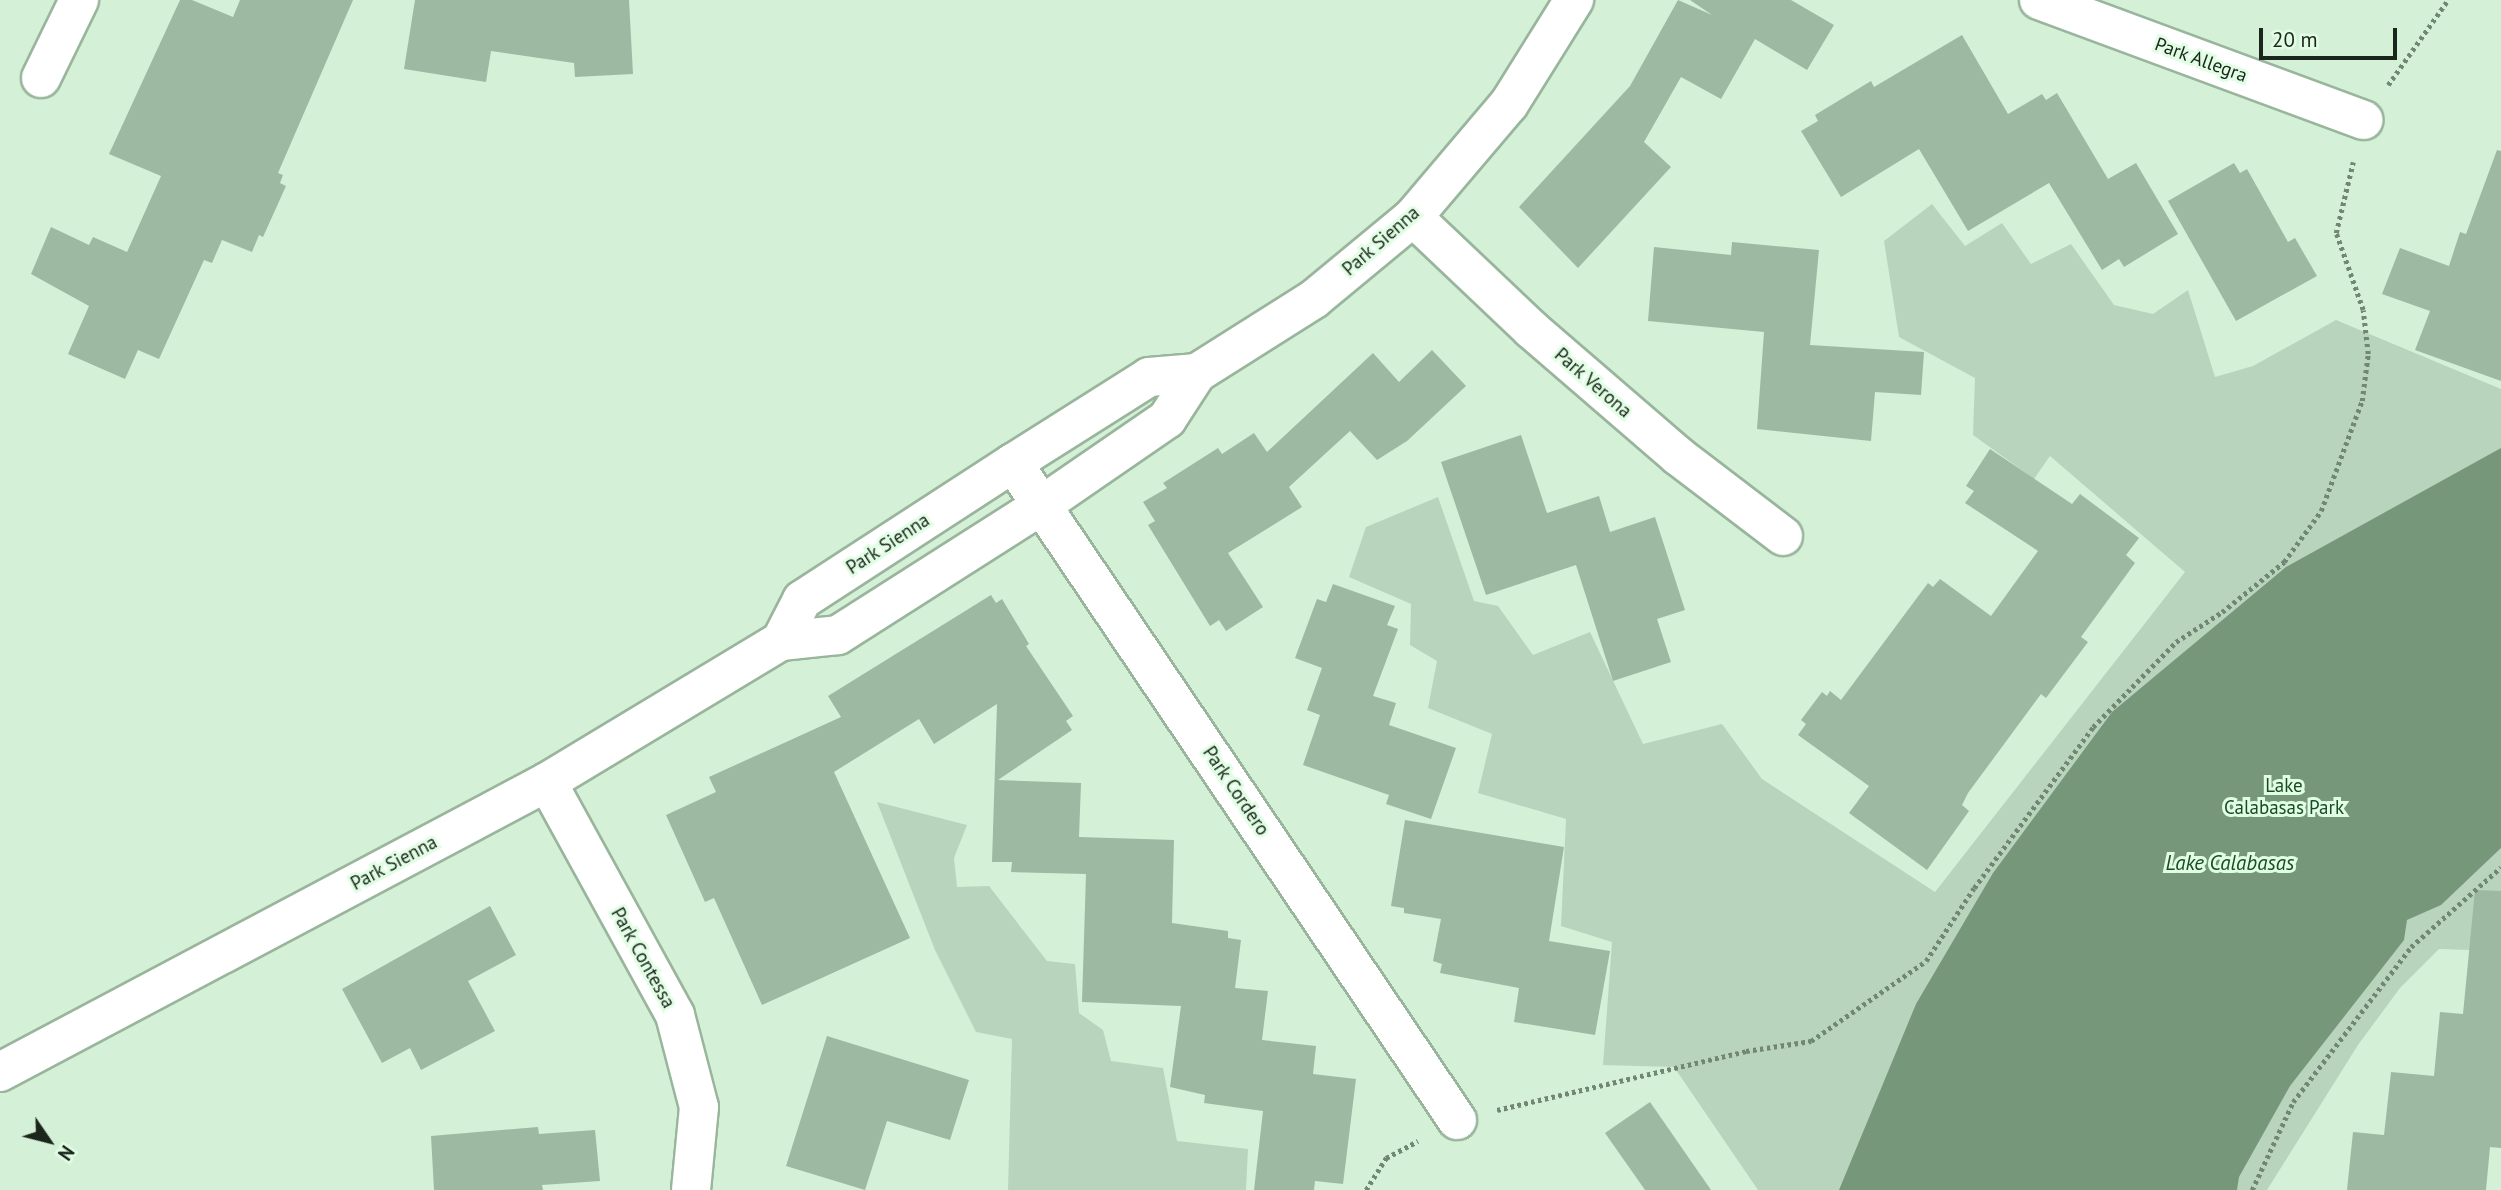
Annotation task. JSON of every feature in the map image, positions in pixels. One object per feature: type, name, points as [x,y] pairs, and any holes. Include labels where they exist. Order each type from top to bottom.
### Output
[{"type":"street","points":[[41,78],[79,0]]},
{"type":"street","name":"Park Sienna","points":[[0,1072],[547,782],[780,640],[838,635],[1042,505],[1167,419],[1197,373],[1314,299],[1413,217],[1509,104],[1574,0]]},
{"type":"street","name":"Park Allegra","points":[[2039,0],[2363,120]]},
{"type":"street","name":"Park Verona","points":[[1413,217],[1594,384],[1678,456],[1783,537]]},
{"type":"street","name":"Park Sienna","points":[[780,640],[802,600],[1013,463],[1149,377],[1197,373]]},
{"type":"street","name":"Park Cordero","points":[[1013,463],[1457,1120]]},
{"type":"street","name":"Park Contessa","points":[[547,782],[675,1015],[699,1107],[691,1190]]},
{"type":"path","points":[[1366,1190],[1386,1158],[1457,1120],[1746,1051],[1811,1041],[1926,961],[1973,888],[2093,727],[2176,642],[2222,612],[2284,562],[2320,511],[2362,401],[2368,354],[2363,310],[2336,233],[2363,120],[2448,0]]},
{"type":"path","points":[[2252,1190],[2294,1102],[2329,1054],[2375,1000],[2411,947],[2501,867]]},
{"type":"green space","name":"Lake Calabasas Park","points":[[1932,204],[1965,246],[2002,223],[2031,264],[2071,244],[2114,305],[2153,314],[2188,290],[2215,377],[2253,366],[2336,320],[2501,389],[2501,951],[2439,949],[2400,988],[2358,1045],[2267,1190],[1758,1190],[1674,1067],[1603,1065],[1612,942],[1561,926],[1566,819],[1478,793],[1492,734],[1428,708],[1437,661],[1410,645],[1411,604],[1349,577],[1366,527],[1438,497],[1474,601],[1498,606],[1533,655],[1590,632],[1643,744],[1722,724],[1762,779],[1935,892],[2185,572],[2050,456],[2034,479],[1973,435],[1975,378],[1899,337],[1884,241]]},
{"type":"green space","points":[[877,802],[967,825],[954,858],[957,887],[989,886],[1047,961],[1075,964],[1079,1013],[1103,1030],[1111,1061],[1163,1068],[1177,1141],[1248,1149],[1246,1190],[1008,1190],[1012,1039],[976,1032],[935,950]]},
{"type":"water","name":"Lake Calabasas","points":[[2501,448],[2501,848],[2441,905],[2407,920],[2404,940],[2290,1086],[2239,1177],[2237,1190],[1839,1190],[1916,1004],[1993,873],[2112,712],[2286,567]]},
{"type":"building","points":[[180,0],[192,0],[233,17],[240,0],[353,0],[278,173],[283,175],[280,183],[286,186],[263,237],[259,235],[252,252],[222,240],[212,263],[204,260],[159,359],[138,350],[125,379],[68,354],[89,306],[31,274],[51,227],[89,245],[93,237],[127,252],[161,176],[109,154]]},
{"type":"building","points":[[415,0],[629,0],[633,74],[575,77],[574,63],[491,51],[486,82],[404,69]]},
{"type":"building","points":[[1678,0],[1712,15],[1690,0],[1791,0],[1834,25],[1807,70],[1755,39],[1721,99],[1681,77],[1644,142],[1671,167],[1578,268],[1519,207],[1630,86]]},
{"type":"building","points":[[1962,35],[2008,114],[2042,94],[2046,100],[2057,93],[2108,179],[2136,163],[2178,234],[2124,267],[2119,259],[2102,270],[2049,183],[1968,231],[1919,149],[1841,197],[1801,131],[1818,121],[1815,115],[1871,81],[1874,87]]},
{"type":"building","points":[[2497,150],[2501,151],[2501,381],[2415,350],[2430,311],[2382,294],[2400,248],[2449,266],[2460,232],[2466,234]]},
{"type":"building","points":[[2234,163],[2240,173],[2247,169],[2288,242],[2295,238],[2317,276],[2236,321],[2168,201]]},
{"type":"building","points":[[1732,242],[1819,250],[1810,345],[1924,352],[1921,395],[1875,392],[1871,441],[1757,429],[1764,332],[1648,321],[1654,247],[1731,255]]},
{"type":"building","points":[[1432,350],[1466,386],[1407,441],[1377,460],[1350,431],[1289,487],[1302,507],[1228,553],[1263,607],[1226,631],[1219,620],[1210,626],[1148,525],[1155,521],[1143,502],[1167,488],[1163,483],[1218,448],[1222,454],[1254,433],[1267,452],[1373,353],[1399,382]]},
{"type":"building","points":[[1521,435],[1547,513],[1599,496],[1610,532],[1655,517],[1685,610],[1657,619],[1671,662],[1613,681],[1576,565],[1486,595],[1441,462]]},
{"type":"building","points":[[1990,449],[2072,504],[2080,494],[2139,538],[2126,555],[2135,563],[2081,637],[2088,642],[2046,698],[2041,694],[1968,793],[1962,805],[1969,811],[1927,870],[1849,813],[1869,786],[1798,735],[1806,724],[1801,720],[1822,692],[1827,696],[1830,691],[1841,700],[1928,583],[1933,587],[1940,579],[1991,616],[2038,551],[1965,503],[1974,491],[1966,486]]},
{"type":"building","points":[[1333,584],[1395,606],[1387,625],[1398,629],[1373,696],[1396,703],[1389,725],[1456,748],[1431,819],[1386,804],[1389,795],[1303,765],[1320,715],[1307,710],[1322,668],[1295,658],[1317,599],[1326,602]]},
{"type":"building","points":[[991,595],[996,603],[1002,599],[1029,644],[1026,646],[1073,716],[1066,721],[1072,730],[998,780],[1081,783],[1079,837],[1174,840],[1172,923],[1228,931],[1228,938],[1241,940],[1235,988],[1268,991],[1262,1040],[1316,1046],[1313,1074],[1356,1079],[1343,1184],[1315,1181],[1314,1190],[1254,1190],[1263,1111],[1204,1103],[1205,1095],[1170,1087],[1181,1006],[1082,1002],[1086,874],[1011,872],[1012,862],[992,862],[997,704],[934,744],[919,719],[834,772],[910,938],[762,1005],[714,898],[705,902],[666,815],[716,792],[709,777],[841,717],[828,696]]},
{"type":"building","points":[[1405,820],[1564,847],[1549,941],[1610,951],[1595,1035],[1514,1022],[1519,988],[1440,973],[1442,964],[1433,961],[1441,919],[1404,913],[1404,908],[1391,906]]},
{"type":"building","points":[[2475,890],[2501,891],[2501,1148],[2490,1147],[2486,1190],[2347,1190],[2353,1132],[2384,1135],[2391,1072],[2434,1076],[2440,1012],[2463,1014]]},
{"type":"building","points":[[490,906],[516,955],[468,981],[495,1031],[421,1070],[410,1048],[382,1063],[342,989]]},
{"type":"building","points":[[827,1036],[969,1080],[950,1140],[887,1121],[865,1190],[786,1166]]},
{"type":"building","points":[[1650,1102],[1711,1190],[1645,1190],[1605,1133]]},
{"type":"building","points":[[538,1127],[539,1134],[595,1130],[600,1181],[542,1185],[543,1190],[434,1190],[431,1136]]}]
